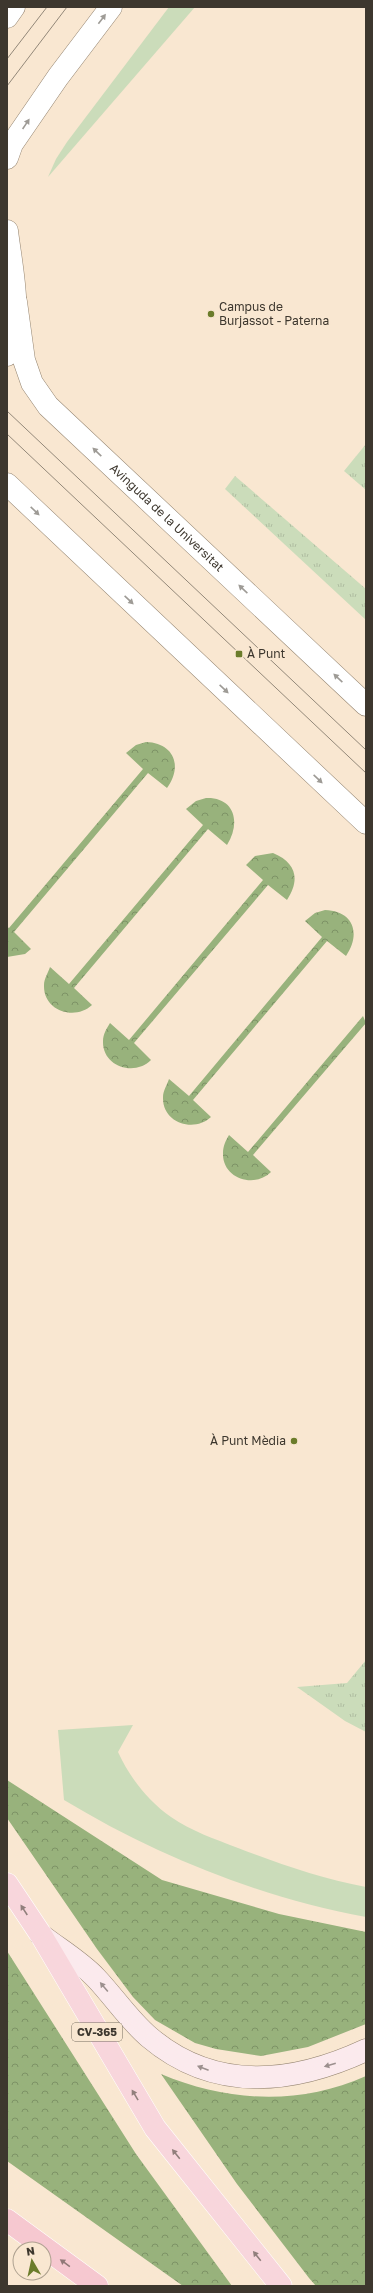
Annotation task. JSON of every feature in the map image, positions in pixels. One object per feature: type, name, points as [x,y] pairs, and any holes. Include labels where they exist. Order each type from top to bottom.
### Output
[{"type":"highway","points":[[7,2220],[97,2286]]},
{"type":"main road","name":"CV-365","points":[[7,1884],[41,1935],[155,2128],[281,2286]]},
{"type":"main road","points":[[41,1935],[95,1977],[149,2037],[183,2060],[216,2073],[250,2078],[295,2075],[340,2062],[366,2050]]},
{"type":"street","points":[[7,17],[14,7]]},
{"type":"street","points":[[7,158],[12,144],[58,77],[111,7]]},
{"type":"street","points":[[7,231],[9,263],[16,302],[13,340],[7,355]]},
{"type":"street","name":"Avinguda de la Universitat","points":[[16,302],[24,360],[32,382],[48,406],[366,705]]},
{"type":"street","points":[[7,484],[366,823]]},
{"type":"green space","points":[[169,7],[195,7],[48,177],[56,159],[67,142]]},
{"type":"green space","points":[[366,444],[366,490],[344,471]]},
{"type":"green space","points":[[235,476],[366,589],[366,620],[225,489]]},
{"type":"green space","points":[[146,742],[156,743],[169,751],[173,757],[175,764],[174,772],[172,780],[167,788],[148,773],[14,932],[31,949],[25,954],[7,957],[7,927],[9,928],[143,769],[126,753],[136,745]]},
{"type":"green space","points":[[206,798],[216,799],[223,802],[233,813],[234,828],[227,845],[208,829],[74,988],[92,1005],[85,1010],[69,1013],[54,1007],[45,994],[44,985],[45,978],[50,967],[69,984],[203,825],[186,809],[196,801]]},
{"type":"green space","points":[[273,853],[287,862],[294,873],[294,886],[287,900],[268,885],[134,1043],[151,1060],[136,1068],[120,1066],[113,1062],[104,1050],[103,1041],[104,1034],[110,1023],[129,1040],[263,880],[246,865],[255,856]]},
{"type":"green space","points":[[325,910],[335,911],[343,915],[352,925],[354,932],[353,940],[351,948],[346,956],[327,941],[193,1100],[211,1117],[204,1122],[188,1125],[173,1119],[164,1106],[163,1097],[164,1090],[169,1079],[189,1096],[322,937],[305,921],[315,913]]},
{"type":"green space","points":[[363,1016],[366,1023],[253,1155],[271,1172],[256,1180],[240,1178],[233,1174],[224,1162],[223,1153],[224,1146],[229,1135],[248,1152]]},
{"type":"green space","points":[[366,1660],[366,1732],[345,1721],[297,1687],[347,1683]]},
{"type":"green space","points":[[133,1725],[118,1752],[128,1771],[140,1788],[163,1811],[195,1831],[254,1854],[317,1875],[366,1887],[366,1917],[326,1909],[287,1898],[210,1872],[135,1839],[64,1800],[58,1730]]},
{"type":"green space","points":[[7,1780],[162,1880],[279,1914],[366,1932],[366,2024],[308,2047],[261,2056],[216,2049],[195,2043],[155,2020],[133,1997],[97,1949],[7,1818]]},
{"type":"green space","points":[[7,1951],[136,2154],[232,2286],[183,2286],[7,2161]]},
{"type":"green space","points":[[161,2074],[212,2090],[238,2095],[264,2097],[289,2096],[315,2092],[341,2086],[366,2076],[366,2286],[316,2286],[237,2184]]},
{"type":"tram line","points":[[7,59],[47,7]]},
{"type":"tram line","points":[[7,86],[67,7]]},
{"type":"tram line","points":[[7,411],[366,750]]},
{"type":"tram line","points":[[7,434],[366,773]]},
{"type":"place","name":"Campus de Burjassot - Paterna","points":[[211,314]]},
{"type":"place","name":"À Punt","points":[[239,654]]},
{"type":"place","name":"À Punt Mèdia","points":[[294,1441]]}]
